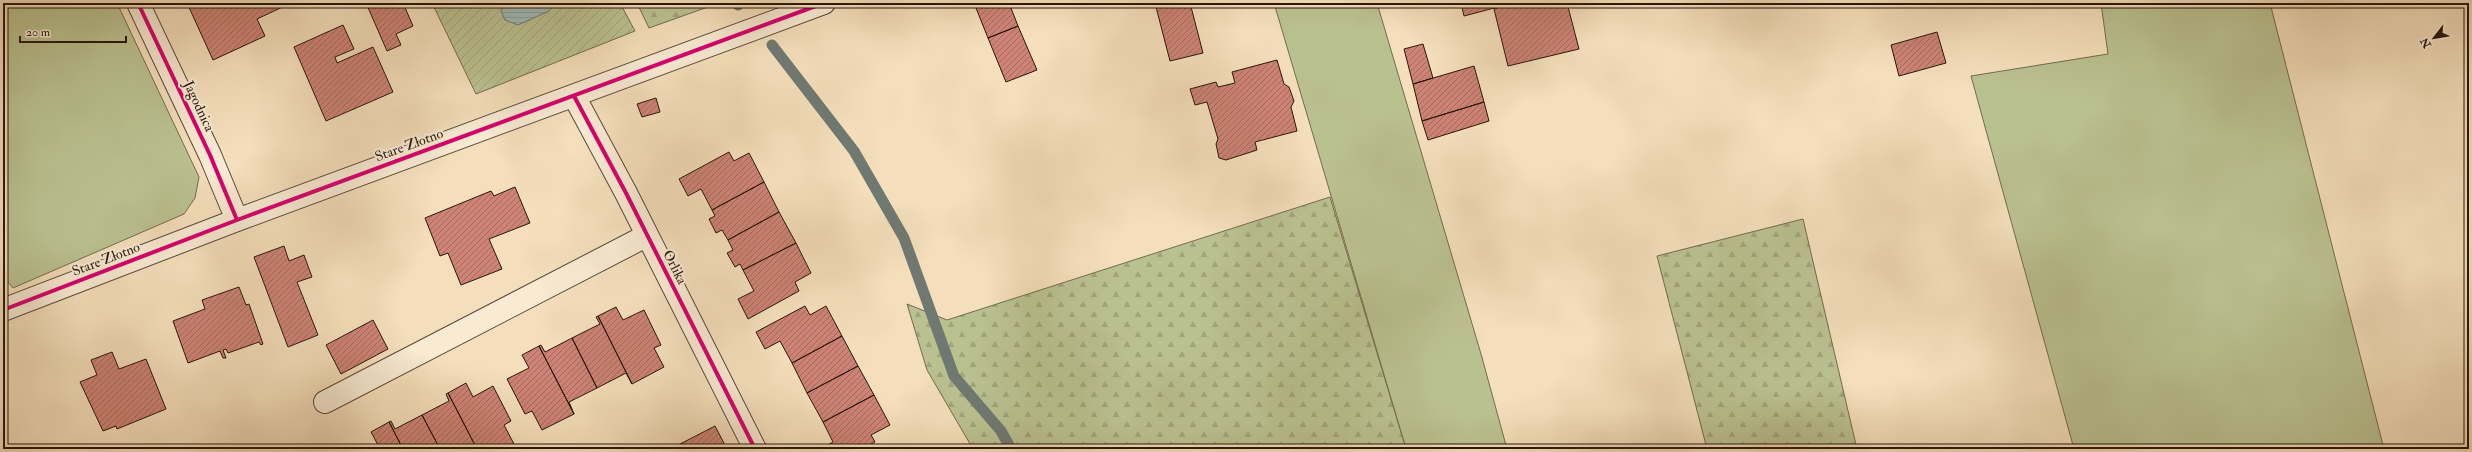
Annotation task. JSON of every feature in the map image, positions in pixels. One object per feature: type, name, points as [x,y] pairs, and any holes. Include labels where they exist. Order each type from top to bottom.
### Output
[{"type":"street","name":"Jagodnica","points":[[138,3],[210,155],[237,220]]},
{"type":"street","name":"Stare Złotno","points":[[3,310],[237,220],[824,3]]},
{"type":"street","name":"Orlika","points":[[574,96],[755,449]]},
{"type":"street","points":[[325,402],[646,236]]},
{"type":"green space","points":[[3,3],[117,3],[199,177],[195,198],[184,214],[13,288],[3,276]]},
{"type":"green space","points":[[432,3],[620,3],[635,31],[476,94]]},
{"type":"green space","points":[[637,3],[719,3],[649,28]]},
{"type":"green space","points":[[1274,3],[1377,3],[1481,354],[1507,449],[1406,449]]},
{"type":"green space","points":[[2101,3],[2270,3],[2384,449],[2074,449],[1971,76],[2108,54]]},
{"type":"green space","points":[[1330,197],[1406,449],[973,449],[927,370],[907,304],[947,320]]},
{"type":"green space","points":[[1803,219],[1857,449],[1707,449],[1657,256]]},
{"type":"water","points":[[505,3],[556,3],[549,11],[518,25],[505,20],[501,11]]},
{"type":"building","points":[[187,3],[291,3],[257,19],[265,36],[213,60]]},
{"type":"building","points":[[366,3],[403,3],[413,26],[396,34],[401,45],[387,51]]},
{"type":"building","points":[[974,3],[1009,3],[1018,26],[988,38]]},
{"type":"building","points":[[1170,3],[1190,3],[1203,53],[1170,61],[1156,7]]},
{"type":"building","points":[[1461,3],[1513,3],[1464,16]]},
{"type":"building","points":[[1513,3],[1567,3],[1579,49],[1508,66],[1494,9]]},
{"type":"building","points":[[343,25],[354,49],[335,57],[337,63],[373,47],[393,92],[326,121],[294,47]]},
{"type":"building","points":[[1018,26],[1037,70],[1006,82],[988,38]]},
{"type":"building","points":[[1937,32],[1946,63],[1899,76],[1891,45]]},
{"type":"building","points":[[1423,44],[1433,78],[1413,84],[1404,49]]},
{"type":"building","points":[[1277,60],[1284,84],[1289,87],[1294,101],[1291,107],[1297,131],[1255,142],[1257,150],[1226,160],[1219,158],[1216,144],[1218,139],[1207,102],[1195,105],[1190,89],[1216,82],[1218,87],[1235,83],[1232,72]]},
{"type":"building","points":[[1474,66],[1484,102],[1422,121],[1413,84]]},
{"type":"building","points":[[656,98],[660,112],[642,117],[637,104]]},
{"type":"building","points":[[1484,102],[1489,121],[1428,140],[1422,121]]},
{"type":"building","points":[[729,152],[734,161],[749,153],[764,182],[712,210],[701,189],[688,196],[679,179]]},
{"type":"building","points":[[764,182],[779,212],[728,240],[722,230],[716,233],[709,219],[715,216],[712,210]]},
{"type":"building","points":[[515,187],[530,223],[489,239],[502,269],[461,285],[448,253],[440,256],[425,218],[491,191],[494,196]]},
{"type":"building","points":[[779,212],[796,243],[743,270],[740,264],[735,267],[727,253],[733,250],[728,240]]},
{"type":"building","points":[[796,243],[811,273],[795,282],[799,291],[748,319],[738,299],[754,291],[743,270]]},
{"type":"building","points":[[284,246],[289,261],[304,255],[312,277],[297,282],[318,335],[288,347],[254,257]]},
{"type":"building","points":[[239,287],[246,305],[249,304],[263,344],[261,345],[259,342],[228,353],[226,349],[223,350],[226,358],[223,358],[220,351],[188,363],[173,321],[205,309],[202,300]]},
{"type":"building","points":[[805,306],[810,315],[826,306],[842,336],[792,363],[780,341],[765,349],[756,332]]},
{"type":"building","points":[[616,307],[623,320],[644,310],[661,345],[654,348],[664,367],[632,384],[598,316]]},
{"type":"building","points":[[598,316],[632,384],[626,373],[597,388],[572,338],[600,324],[596,317]]},
{"type":"building","points":[[373,320],[388,349],[341,374],[326,345]]},
{"type":"building","points":[[842,336],[858,366],[807,393],[792,363]]},
{"type":"building","points":[[572,338],[597,388],[569,402],[574,414],[539,346],[541,345],[545,352]]},
{"type":"building","points":[[539,346],[574,414],[542,430],[532,411],[525,414],[507,379],[529,368],[522,355]]},
{"type":"building","points":[[112,352],[119,369],[146,359],[166,409],[117,429],[116,426],[103,431],[80,382],[97,375],[91,360]]},
{"type":"building","points":[[858,366],[874,395],[823,422],[807,393]]},
{"type":"building","points":[[466,383],[473,397],[493,386],[511,421],[504,425],[514,444],[504,449],[477,449],[448,393]]},
{"type":"building","points":[[448,393],[477,449],[440,449],[422,415],[449,401],[446,394]]},
{"type":"building","points":[[874,395],[890,425],[871,435],[875,442],[862,449],[820,449],[833,442],[823,422]]},
{"type":"building","points":[[422,415],[440,449],[403,449],[389,422],[391,421],[395,429]]},
{"type":"building","points":[[389,422],[403,449],[370,449],[378,445],[371,432]]},
{"type":"building","points":[[715,426],[727,449],[685,449],[682,443]]},
{"type":"building","points":[[682,443],[685,449],[670,449]]},
{"type":"waterway","points":[[772,45],[854,151],[904,238],[954,376],[1001,431],[1011,449]]},
{"type":"cycle path","points":[[138,3],[210,155],[237,220]]},
{"type":"cycle path","points":[[3,310],[237,220],[824,3]]},
{"type":"cycle path","points":[[574,96],[626,193],[755,449]]}]
